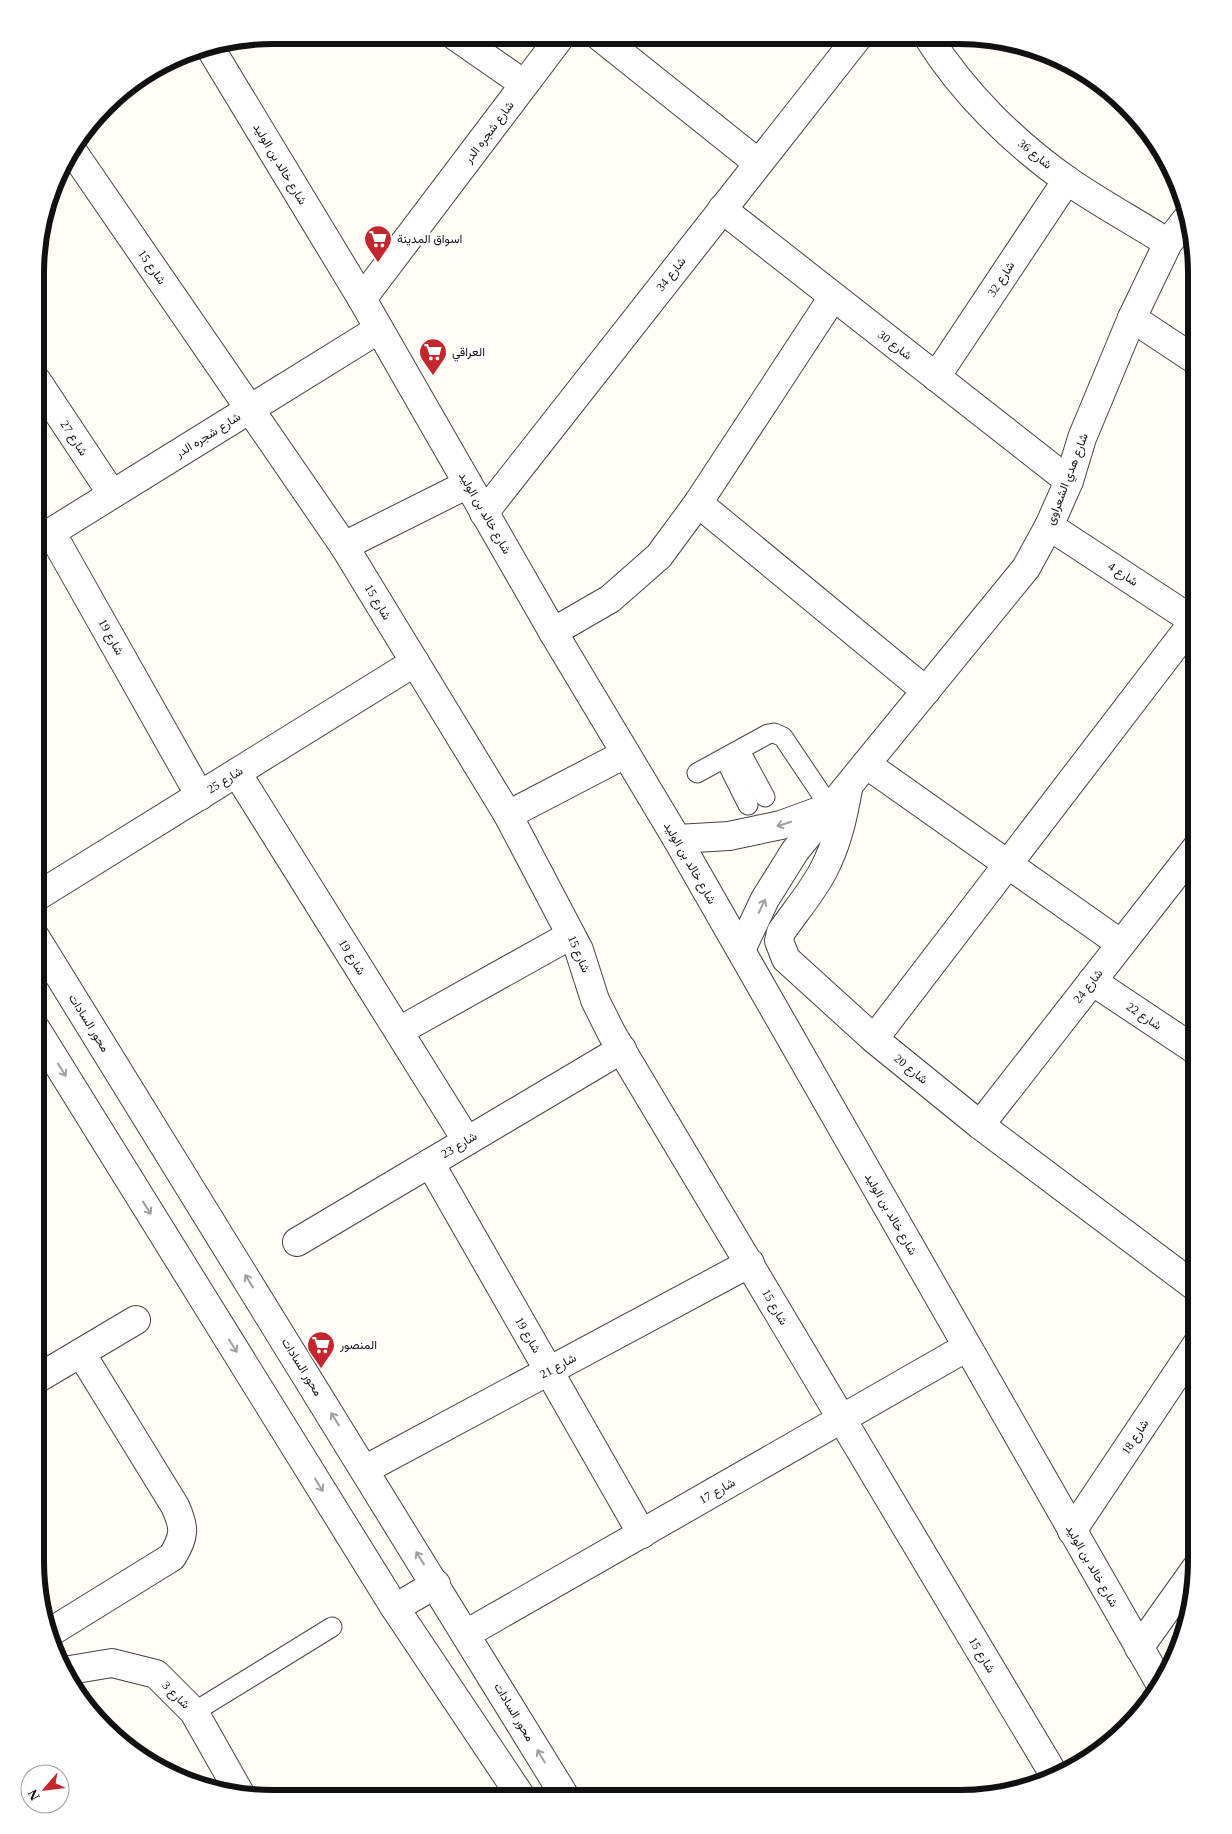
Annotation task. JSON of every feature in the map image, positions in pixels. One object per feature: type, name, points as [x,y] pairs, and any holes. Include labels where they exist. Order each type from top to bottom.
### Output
[{"type":"street","points":[[466,44],[524,84]]},
{"type":"street","name":"شارع شجره الدر","points":[[362,299],[555,44]]},
{"type":"street","points":[[609,44],[758,163]]},
{"type":"street","name":"شارع 34","points":[[484,513],[852,44]]},
{"type":"street","name":"شارع 36","points":[[933,44],[943,60],[1000,125],[1067,180],[1168,243]]},
{"type":"street","name":"شارع خالد بن الوليد","points":[[213,52],[362,299],[553,632],[677,840],[1157,1678]]},
{"type":"street","name":"شارع 15","points":[[76,156],[344,546],[508,815],[571,935],[585,967],[595,1000],[622,1049],[1052,1771]]},
{"type":"street","name":"شارع 32","points":[[936,377],[1067,180]]},
{"type":"street","name":"شارع 30","points":[[722,209],[1069,481]]},
{"type":"street","name":"شارع هدي الشعراوى","points":[[740,950],[770,891],[795,851],[1026,568],[1049,526],[1069,481],[1082,438],[1132,318],[1168,243],[1183,224]]},
{"type":"street","points":[[553,632],[610,599],[659,556],[698,503],[833,297]]},
{"type":"street","points":[[1132,318],[1188,355]]},
{"type":"street","name":"شارع شجره الدر","points":[[44,536],[379,328]]},
{"type":"street","name":"شارع 27","points":[[44,392],[112,494]]},
{"type":"street","points":[[344,546],[468,484]]},
{"type":"street","points":[[698,503],[926,691]]},
{"type":"street","name":"شارع 4","points":[[1049,526],[1188,617]]},
{"type":"street","name":"شارع 19","points":[[44,536],[200,796]]},
{"type":"street","points":[[874,1039],[1188,632]]},
{"type":"street","name":"شارع 25","points":[[44,892],[415,662]]},
{"type":"street","points":[[508,815],[625,754]]},
{"type":"street","points":[[866,764],[1121,944]]},
{"type":"street","name":"شارع 19","points":[[237,772],[467,1141]]},
{"type":"street","name":"شارع 20","points":[[848,785],[843,815],[823,872],[781,932],[779,941],[786,959],[874,1039],[980,1125],[1188,1281]]},
{"type":"street","points":[[677,840],[729,836],[781,825],[830,807]]},
{"type":"street","name":"شارع 24","points":[[980,1125],[1188,858]]},
{"type":"street","points":[[399,1031],[571,935]]},
{"type":"street","name":"محور السادات","points":[[44,951],[366,1469],[561,1790]]},
{"type":"street","name":"شارع 22","points":[[1092,981],[1188,1045]]},
{"type":"street","points":[[44,1042],[395,1608],[517,1790]]},
{"type":"street","name":"شارع 23","points":[[297,1242],[622,1049]]},
{"type":"street","name":"شارع 19","points":[[430,1163],[642,1534]]},
{"type":"street","name":"شارع 21","points":[[366,1469],[750,1263]]},
{"type":"street","points":[[44,1375],[136,1320]]},
{"type":"street","name":"شارع 17","points":[[466,1634],[967,1348]]},
{"type":"street","points":[[54,1630],[172,1557],[182,1541],[183,1523],[175,1506],[81,1353]]},
{"type":"street","name":"شارع 18","points":[[1072,1531],[1188,1357]]},
{"type":"street","points":[[1139,1648],[1187,1580]]},
{"type":"street","points":[[395,1608],[436,1584]]},
{"type":"street","name":"شارع 3","points":[[71,1670],[112,1663],[156,1674],[194,1712],[236,1787]]},
{"type":"lane","points":[[697,773],[768,734],[779,734],[783,737],[830,807]]},
{"type":"lane","points":[[732,755],[756,801]]},
{"type":"lane","points":[[194,1712],[332,1627]]},
{"type":"place","name":"اسواق المدينة","points":[[378,263]]},
{"type":"place","name":"العراقي","points":[[433,376]]},
{"type":"place","name":"المنصور","points":[[321,1369]]}]
